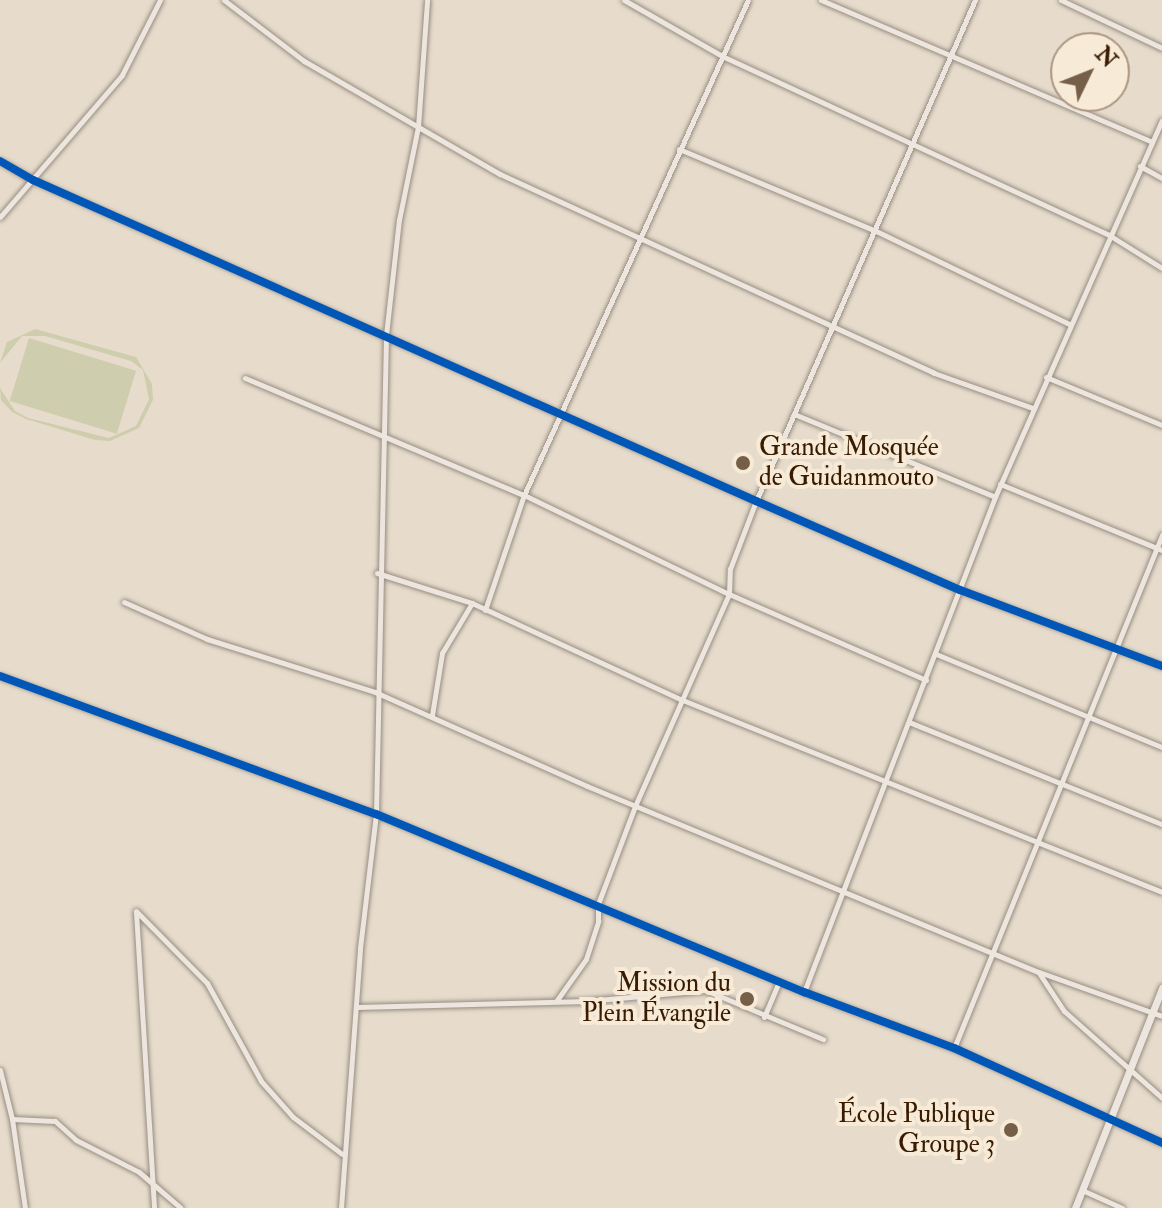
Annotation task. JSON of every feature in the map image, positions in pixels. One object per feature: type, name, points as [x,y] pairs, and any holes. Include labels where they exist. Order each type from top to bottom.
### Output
[{"type":"street","points":[[0,217],[122,75],[160,0]]},
{"type":"street","points":[[224,0],[304,61],[500,174],[934,373],[1033,408]]},
{"type":"street","points":[[341,1208],[343,1154],[376,814],[377,573],[386,335],[399,220],[418,127],[427,0]]},
{"type":"street","points":[[624,0],[722,56],[1109,235],[1162,268]]},
{"type":"street","points":[[485,610],[524,495],[748,0]]},
{"type":"street","points":[[821,0],[1152,142]]},
{"type":"street","points":[[557,1000],[586,959],[598,921],[598,904],[680,699],[729,594],[730,569],[756,501],[975,0]]},
{"type":"street","points":[[1061,0],[1162,48]]},
{"type":"street","points":[[804,992],[1000,484],[1162,120]]},
{"type":"street","points":[[679,149],[874,230],[1070,324]]},
{"type":"street","points":[[0,161],[33,180],[960,590],[1162,666]]},
{"type":"street","points":[[1140,166],[1162,178]]},
{"type":"street","points":[[1046,377],[1162,425]]},
{"type":"street","points":[[245,378],[524,495],[729,594],[926,680]]},
{"type":"street","points":[[794,414],[995,497]]},
{"type":"street","points":[[1000,484],[1072,509],[1159,549]]},
{"type":"street","points":[[954,1048],[991,950],[1114,649],[1159,549],[1162,535]]},
{"type":"street","points":[[377,573],[472,603],[680,699],[1162,892]]},
{"type":"street","points":[[124,602],[207,639],[375,692],[635,806],[1039,972],[1162,1016]]},
{"type":"street","points":[[432,715],[442,653],[472,603]]},
{"type":"street","points":[[936,654],[1162,747]]},
{"type":"street","points":[[0,676],[376,814],[779,982],[954,1048],[1162,1143]]},
{"type":"street","points":[[909,722],[1162,824]]},
{"type":"street","points":[[154,1208],[136,911],[207,983],[261,1081],[293,1117],[343,1154]]},
{"type":"street","points":[[1039,972],[1064,1011],[1162,1098]]},
{"type":"street","points":[[764,1017],[779,982]]},
{"type":"street","points":[[1075,1208],[1162,988]]},
{"type":"street","points":[[357,1007],[557,1000],[705,990],[823,1039]]},
{"type":"street","points":[[0,1070],[12,1119],[25,1208]]},
{"type":"street","points":[[12,1119],[55,1121],[76,1140],[152,1181],[181,1208]]},
{"type":"street","points":[[1081,1189],[1122,1208]]},
{"type":"green space","points":[[35,329],[136,357],[152,384],[153,400],[139,428],[110,441],[95,440],[26,419],[12,412],[1,400],[0,388],[15,411],[28,418],[109,438],[136,426],[149,399],[143,370],[131,361],[45,336],[22,336],[0,363],[7,342]]},
{"type":"green space","points":[[29,338],[136,371],[117,434],[10,401]]},
{"type":"cycle path","points":[[0,161],[33,180],[960,590],[1162,666]]},
{"type":"cycle path","points":[[0,676],[376,814],[804,992],[954,1048],[1162,1143]]},
{"type":"place","name":"Grande Mosquée de Guidanmouto","points":[[743,463]]},
{"type":"place","name":"Mission du Plein Évangile","points":[[747,999]]},
{"type":"place","name":"École Publique Groupe 3","points":[[1011,1130]]}]
